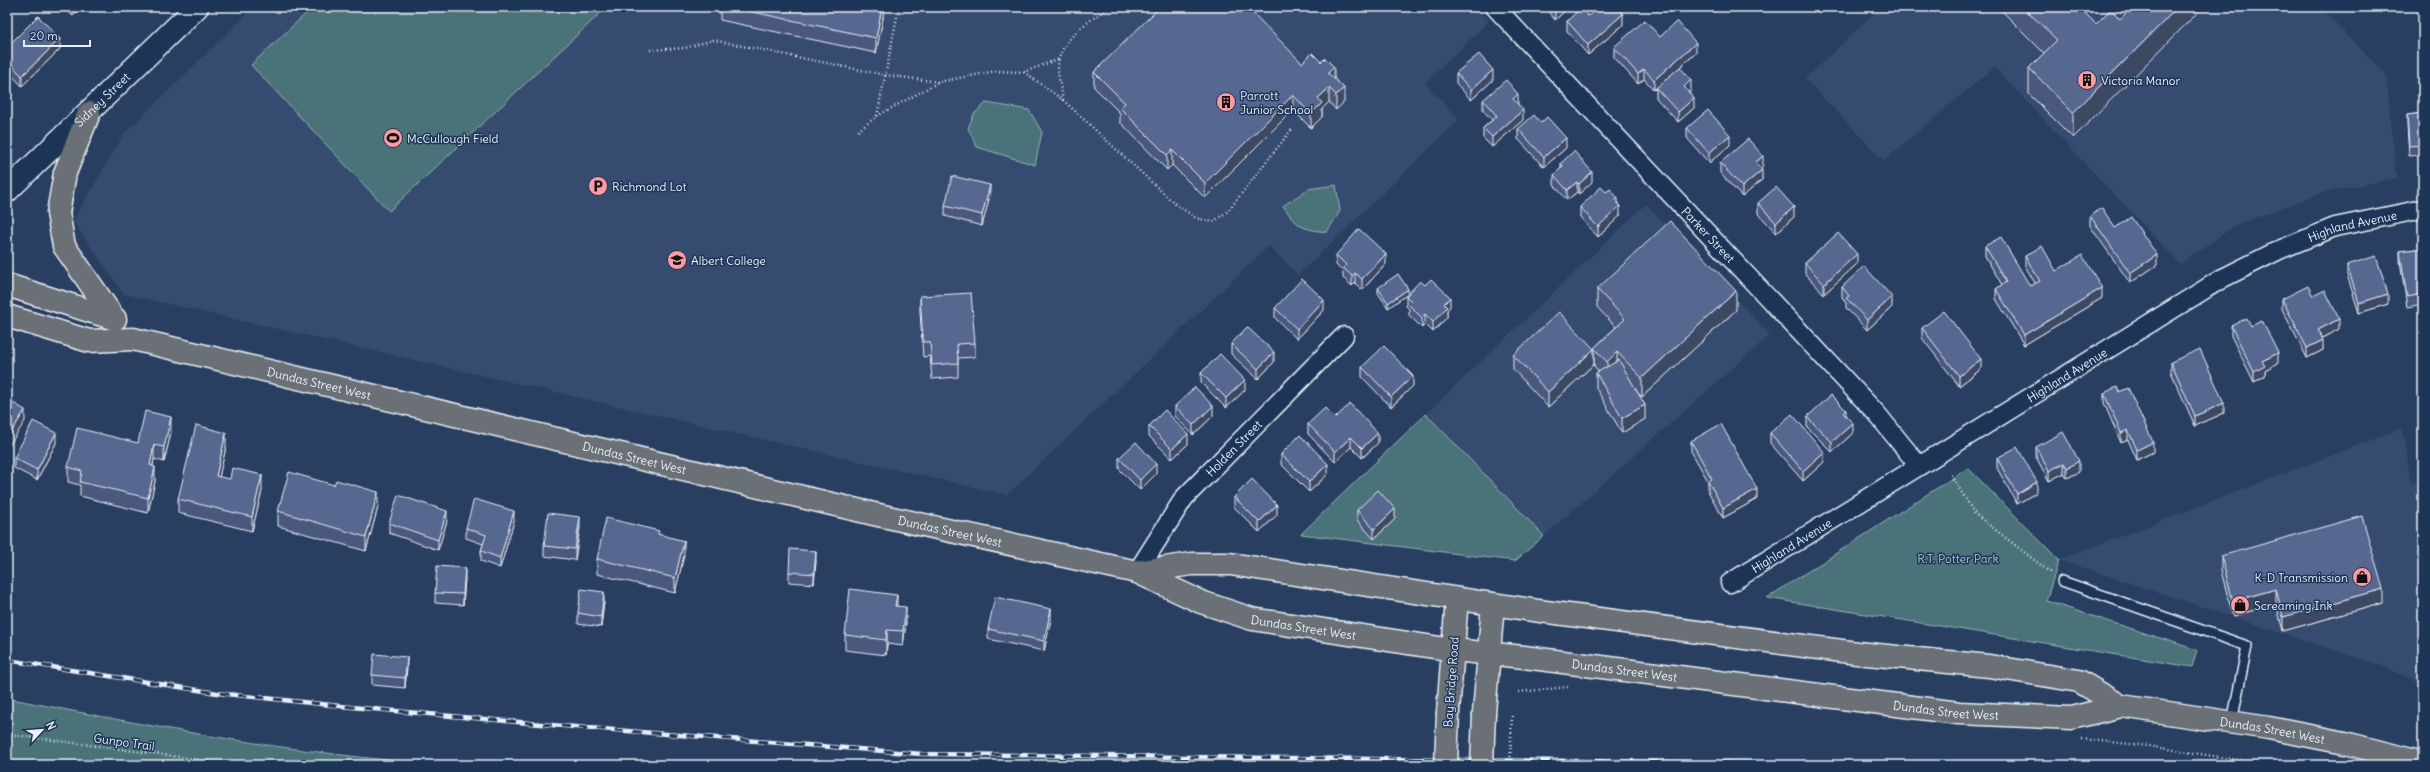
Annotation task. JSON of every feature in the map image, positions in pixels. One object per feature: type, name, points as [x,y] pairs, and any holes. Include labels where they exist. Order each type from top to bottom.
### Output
[{"type":"main road","name":"Sidney Street","points":[[7,191],[197,7]]},
{"type":"main road","points":[[89,113],[65,173],[58,213],[64,246],[113,317],[133,339]]},
{"type":"main road","points":[[7,285],[113,317]]},
{"type":"main road","name":"Dundas Street West","points":[[7,316],[89,341],[133,339],[866,513],[1137,572],[1201,602],[1252,619],[1453,650],[1489,653],[1959,713],[2071,718],[2121,706],[2232,722],[2345,743],[2423,763]]},
{"type":"main road","name":"Dundas Street West","points":[[1137,572],[1192,564],[1230,564],[1457,599],[1857,653],[1988,666],[2079,681],[2121,706]]},
{"type":"main road","name":"Bay Bridge Road","points":[[1446,765],[1448,712],[1457,599]]},
{"type":"main road","points":[[1482,765],[1484,713],[1493,604]]},
{"type":"street","name":"Parker Street","points":[[1495,7],[1877,414],[1919,466]]},
{"type":"street","name":"Highland Avenue","points":[[1730,583],[2223,278],[2279,250],[2335,227],[2423,209]]},
{"type":"street","name":"Holden Street","points":[[1137,572],[1184,498],[1344,336]]},
{"type":"lane","points":[[2062,581],[2247,646],[2232,722]]},
{"type":"path","points":[[877,116],[899,7]]},
{"type":"path","points":[[1063,100],[1059,78],[1059,59],[1070,41],[1090,19],[1110,7]]},
{"type":"path","points":[[650,50],[685,48],[713,40],[885,75],[939,82]]},
{"type":"path","points":[[858,131],[877,116],[939,82],[996,71],[1024,72],[1059,59]]},
{"type":"path","points":[[1024,72],[1063,100],[1174,203],[1196,218],[1213,222],[1228,211],[1292,129]]},
{"type":"path","points":[[1951,475],[1975,514],[2062,581]]},
{"type":"path","points":[[1510,765],[1512,714]]},
{"type":"path","name":"Gunpo Trail","points":[[7,734],[239,765]]},
{"type":"shaded area","name":"Albert College","points":[[254,7],[1475,7],[1489,21],[1425,83],[1459,120],[1298,275],[1269,246],[1007,495],[124,294],[73,221],[124,134]]},
{"type":"shaded area","points":[[1880,7],[2320,7],[2386,75],[2397,178],[2321,193],[2236,225],[2180,264],[1994,67],[1884,161],[1805,79]]},
{"type":"shaded area","points":[[1646,204],[1770,335],[1544,536],[1426,414]]},
{"type":"shaded area","points":[[2403,428],[2411,483],[2423,481],[2423,684],[2379,665],[2059,560]]},
{"type":"green space","name":"McCullough Field","points":[[313,7],[607,7],[389,211],[251,65]]},
{"type":"green space","points":[[986,103],[1029,110],[1042,132],[1035,165],[977,147],[968,128],[974,114]]},
{"type":"green space","points":[[1336,185],[1340,211],[1327,232],[1311,230],[1301,226],[1283,206],[1308,189]]},
{"type":"green space","points":[[1426,414],[1544,536],[1515,561],[1301,534]]},
{"type":"green space","name":"R.T. Potter Park","points":[[1968,468],[2059,560],[2046,601],[2197,650],[2192,667],[1767,598]]},
{"type":"green space","points":[[7,698],[170,729],[279,747],[443,765],[19,765],[7,763]]},
{"type":"building","points":[[729,7],[882,7],[876,38]]},
{"type":"building","name":"Parrott Junior School","points":[[1160,7],[1247,7],[1302,63],[1312,53],[1321,62],[1325,58],[1334,67],[1328,73],[1344,88],[1336,95],[1329,88],[1318,98],[1322,103],[1311,114],[1293,95],[1205,183],[1172,150],[1167,155],[1120,108],[1125,103],[1094,72]]},
{"type":"building","points":[[1598,7],[1616,7],[1623,14],[1588,45],[1567,21],[1581,8],[1588,16]]},
{"type":"building","points":[[2023,7],[2079,7],[2096,24],[2111,9],[2120,19],[2132,7],[2178,7],[2073,113],[2029,68],[2057,40]]},
{"type":"building","points":[[38,16],[60,39],[22,76],[7,60],[7,47]]},
{"type":"building","points":[[1645,20],[1660,37],[1677,21],[1696,43],[1654,80],[1644,69],[1638,74],[1614,47]]},
{"type":"building","points":[[1479,54],[1493,70],[1471,90],[1456,73]]},
{"type":"building","points":[[1680,67],[1691,80],[1684,87],[1694,98],[1678,112],[1656,88]]},
{"type":"building","points":[[1506,80],[1518,94],[1513,99],[1523,110],[1492,137],[1483,128],[1497,116],[1483,100]]},
{"type":"building","points":[[1708,110],[1730,135],[1709,153],[1687,128]]},
{"type":"building","points":[[2423,113],[2423,145],[2409,146],[2407,115]]},
{"type":"building","points":[[1534,115],[1541,123],[1547,117],[1566,138],[1544,157],[1518,129]]},
{"type":"building","points":[[1748,139],[1763,156],[1756,162],[1762,170],[1742,187],[1720,163]]},
{"type":"building","points":[[1574,151],[1592,172],[1579,184],[1577,182],[1567,190],[1554,175],[1563,166],[1561,163]]},
{"type":"building","points":[[952,176],[990,185],[982,215],[945,206]]},
{"type":"building","points":[[1601,187],[1606,192],[1610,189],[1618,198],[1615,201],[1620,206],[1598,227],[1580,207]]},
{"type":"building","points":[[1776,187],[1794,207],[1776,223],[1758,203]]},
{"type":"building","points":[[2102,208],[2115,228],[2131,217],[2157,255],[2130,273],[2090,216]]},
{"type":"building","points":[[1670,221],[1736,291],[1642,378],[1617,352],[1607,362],[1594,348],[1625,319],[1597,289]]},
{"type":"building","points":[[1359,229],[1386,254],[1362,279],[1355,273],[1352,276],[1343,268],[1346,265],[1336,255]]},
{"type":"building","points":[[1838,233],[1857,254],[1824,284],[1805,263]]},
{"type":"building","points":[[2001,237],[2030,286],[2040,281],[2025,256],[2042,246],[2056,271],[2082,255],[2102,288],[2024,335],[1996,289],[2006,282],[1985,246]]},
{"type":"building","points":[[2423,248],[2423,294],[2407,297],[2400,251]]},
{"type":"building","points":[[2376,256],[2388,294],[2359,303],[2347,265]]},
{"type":"building","points":[[1864,266],[1892,297],[1867,320],[1846,298],[1849,296],[1842,287]]},
{"type":"building","points":[[1398,274],[1408,289],[1388,303],[1378,288]]},
{"type":"building","points":[[1302,279],[1324,300],[1297,329],[1275,308]]},
{"type":"building","points":[[1431,279],[1450,297],[1444,304],[1447,307],[1433,322],[1425,314],[1422,318],[1409,305],[1412,302],[1406,296],[1420,281],[1425,285]]},
{"type":"building","points":[[2308,286],[2313,296],[2325,290],[2339,319],[2318,330],[2323,340],[2307,348],[2282,299]]},
{"type":"building","points":[[971,293],[975,343],[957,344],[958,363],[932,365],[930,342],[923,342],[920,296]]},
{"type":"building","points":[[1944,311],[1981,359],[1959,376],[1922,328]]},
{"type":"building","points":[[1559,312],[1594,349],[1548,392],[1513,355]]},
{"type":"building","points":[[2247,318],[2251,326],[2262,321],[2278,353],[2262,361],[2265,366],[2254,372],[2231,326]]},
{"type":"building","points":[[1247,327],[1274,352],[1258,369],[1231,344]]},
{"type":"building","points":[[1384,346],[1413,376],[1391,397],[1362,367]]},
{"type":"building","points":[[2200,349],[2224,403],[2195,416],[2171,362]]},
{"type":"building","points":[[1220,354],[1245,380],[1226,398],[1201,373]]},
{"type":"building","points":[[1619,360],[1645,405],[1622,418],[1596,373]]},
{"type":"building","points":[[1195,387],[1213,406],[1193,425],[1175,406]]},
{"type":"building","points":[[2117,387],[2119,392],[2128,388],[2153,442],[2137,450],[2128,430],[2121,433],[2104,393]]},
{"type":"building","points":[[1831,395],[1846,410],[1843,413],[1853,423],[1832,442],[1807,417]]},
{"type":"building","points":[[10,401],[25,410],[7,439],[7,406]]},
{"type":"building","points":[[1350,404],[1378,433],[1362,448],[1351,437],[1335,452],[1308,424],[1325,408],[1335,418]]},
{"type":"building","points":[[1165,410],[1188,434],[1172,449],[1149,426]]},
{"type":"building","points":[[145,411],[171,417],[164,447],[154,445],[150,465],[155,467],[148,498],[80,482],[82,471],[68,467],[77,428],[138,443]]},
{"type":"building","points":[[1792,414],[1824,452],[1803,471],[1770,433]]},
{"type":"building","points":[[33,421],[56,433],[37,470],[14,458]]},
{"type":"building","points":[[1721,424],[1757,489],[1723,508],[1708,481],[1712,479],[1691,441]]},
{"type":"building","points":[[196,425],[226,433],[216,476],[230,479],[232,468],[262,475],[252,517],[178,499]]},
{"type":"building","points":[[2063,432],[2079,461],[2067,468],[2064,463],[2049,471],[2036,447]]},
{"type":"building","points":[[1300,435],[1328,464],[1309,482],[1281,454]]},
{"type":"building","points":[[1136,442],[1156,464],[1140,480],[1119,458]]},
{"type":"building","points":[[2017,447],[2037,482],[2017,494],[1997,458]]},
{"type":"building","points":[[289,472],[334,485],[336,480],[378,492],[366,537],[278,511]]},
{"type":"building","points":[[1252,479],[1277,505],[1259,522],[1234,497]]},
{"type":"building","points":[[1378,490],[1395,509],[1374,529],[1357,510]]},
{"type":"building","points":[[398,495],[447,511],[438,540],[389,523]]},
{"type":"building","points":[[474,499],[514,511],[500,558],[481,551],[486,535],[466,528]]},
{"type":"building","points":[[548,513],[580,517],[575,549],[544,546]]},
{"type":"building","points":[[2362,516],[2383,589],[2283,617],[2276,589],[2233,601],[2221,556]]},
{"type":"building","points":[[606,518],[659,531],[658,534],[684,541],[675,578],[597,559]]},
{"type":"building","points":[[790,549],[816,551],[814,574],[789,572]]},
{"type":"building","points":[[437,566],[465,568],[463,594],[435,593]]},
{"type":"building","points":[[581,589],[604,592],[601,617],[578,613]]},
{"type":"building","points":[[850,589],[897,595],[895,606],[906,607],[903,631],[887,630],[886,640],[845,635]]},
{"type":"building","points":[[995,597],[1051,609],[1044,641],[988,629]]},
{"type":"building","points":[[374,654],[407,657],[405,678],[372,675]]},
{"type":"railway","points":[[7,660],[217,693],[340,706],[563,726],[922,754],[1928,765]]},
{"type":"place","name":"Victoria Manor","points":[[2087,80]]},
{"type":"place","name":"Parrott Junior School","points":[[1226,102]]},
{"type":"place","name":"McCullough Field","points":[[393,138]]},
{"type":"place","name":"Richmond Lot","points":[[598,186]]},
{"type":"place","name":"Albert College","points":[[677,260]]},
{"type":"place","name":"K-D Transmission","points":[[2362,577]]},
{"type":"place","name":"Screaming Ink","points":[[2240,605]]}]
